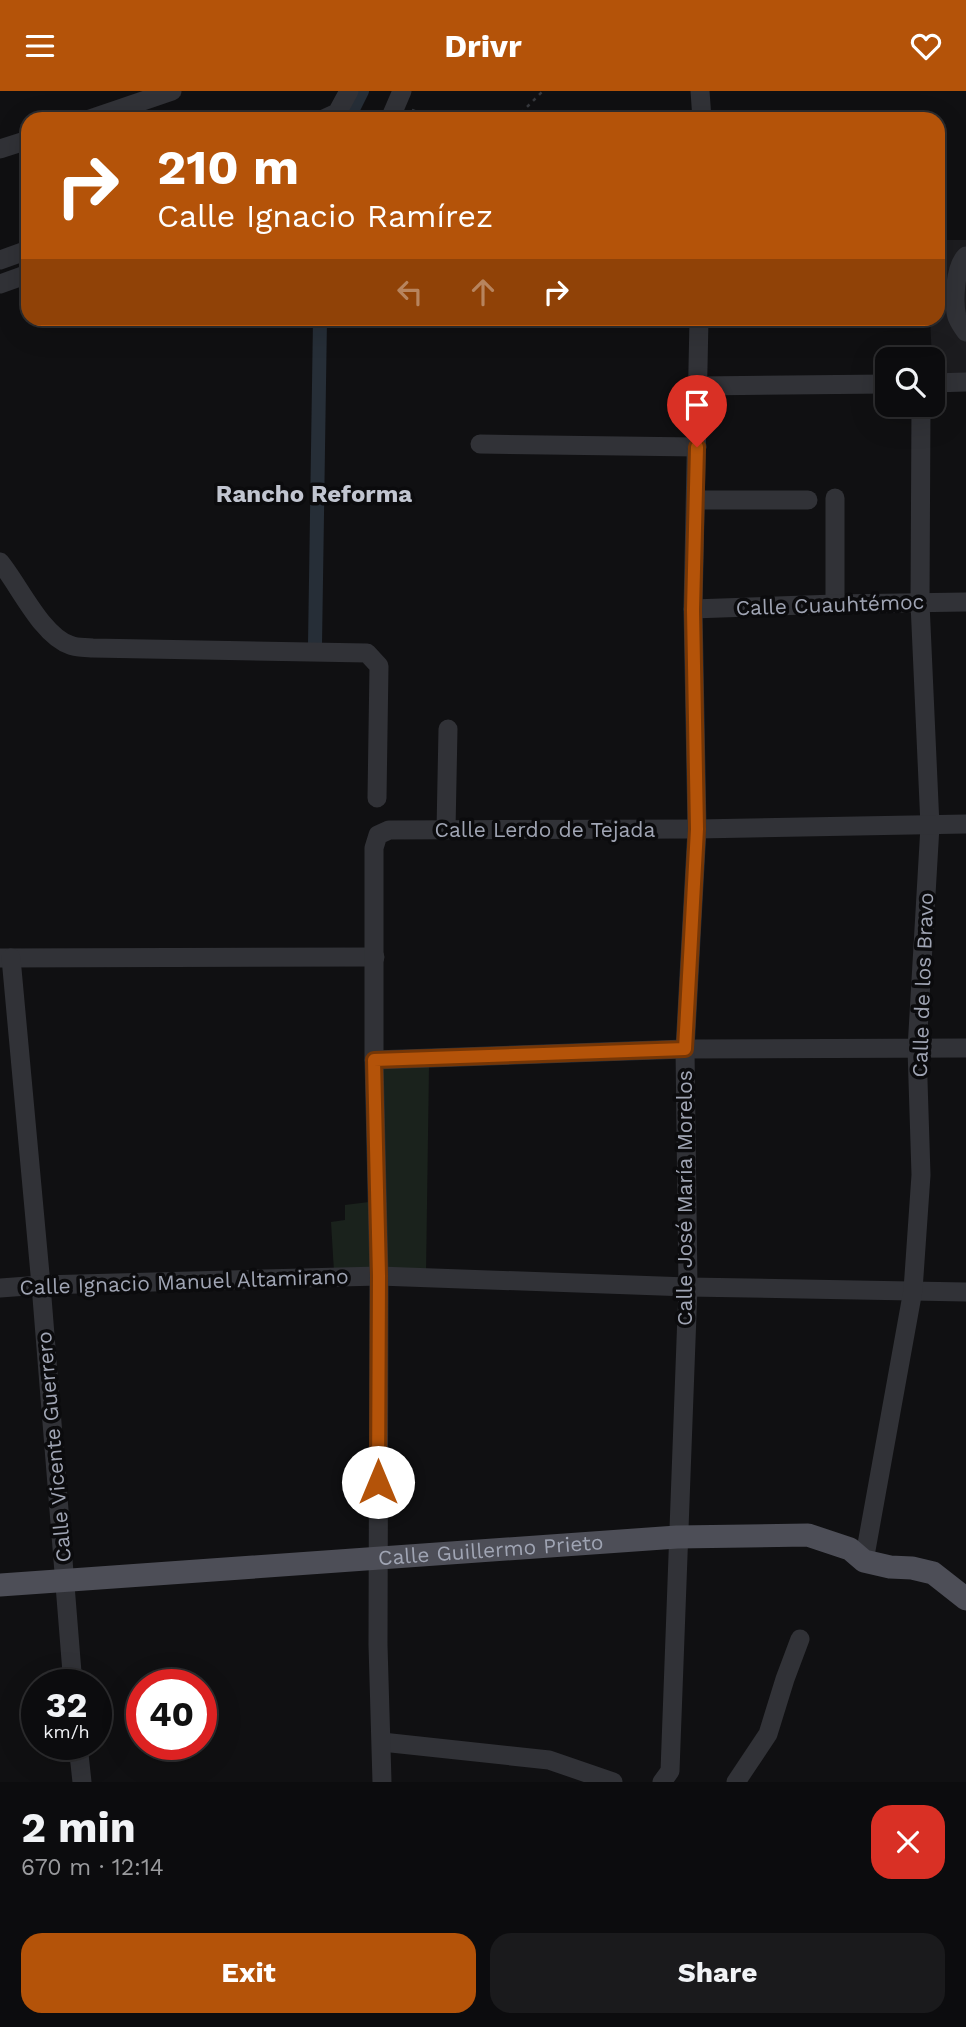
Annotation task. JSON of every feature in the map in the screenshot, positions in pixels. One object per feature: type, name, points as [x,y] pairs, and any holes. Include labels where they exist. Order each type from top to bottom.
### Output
[{"type":"main road","name":"Calle Guillermo Prieto","points":[[0,1585],[677,1537],[808,1535],[850,1549],[864,1562],[933,1573],[966,1599]]},
{"type":"street","points":[[110,112],[172,91]]},
{"type":"street","points":[[334,112],[349,91]]},
{"type":"street","points":[[700,91],[702,112]]},
{"type":"street","points":[[0,149],[21,142]]},
{"type":"street","points":[[0,260],[21,252]]},
{"type":"street","points":[[966,256],[962,258],[956,272],[957,315],[966,331]]},
{"type":"street","points":[[0,284],[21,276]]},
{"type":"street","name":"Calle José María Morelos","points":[[662,1782],[670,1771],[688,1287],[685,1049],[697,829],[693,610],[699,326]]},
{"type":"street","points":[[945,383],[966,382]]},
{"type":"street","points":[[698,386],[875,384]]},
{"type":"street","name":"Calle de los Bravo","points":[[864,1562],[913,1290],[921,1175],[918,1049],[930,826],[920,603],[921,417]]},
{"type":"street","points":[[480,444],[697,447]]},
{"type":"street","points":[[835,498],[835,604]]},
{"type":"street","points":[[696,499],[808,500]]},
{"type":"street","points":[[4,574],[45,628],[69,645],[92,648],[367,653],[379,666],[377,799]]},
{"type":"street","name":"Calle Cuauhtémoc","points":[[693,610],[966,602]]},
{"type":"street","points":[[446,830],[448,729]]},
{"type":"street","name":"Calle Lerdo de Tejada","points":[[375,957],[374,848],[378,835],[389,830],[697,829],[966,824]]},
{"type":"street","points":[[5,958],[375,957],[374,1060],[379,1276],[377,1559],[382,1782]]},
{"type":"street","name":"Calle Vicente Guerrero","points":[[5,958],[41,1285],[72,1669]]},
{"type":"street","points":[[374,1060],[685,1049],[966,1048]]},
{"type":"street","name":"Calle Ignacio Manuel Altamirano","points":[[0,1288],[379,1276],[688,1287],[966,1292]]},
{"type":"street","points":[[736,1782],[768,1734],[800,1639]]},
{"type":"street","points":[[382,1742],[549,1760],[613,1782]]},
{"type":"street","points":[[80,1760],[82,1782]]},
{"type":"path","points":[[522,112],[543,91]]},
{"type":"path","points":[[396,105],[418,112]]},
{"type":"shaded area","points":[[945,240],[966,240],[966,377],[945,378],[945,347],[931,347],[930,326],[945,326]]},
{"type":"shaded area","points":[[429,1065],[426,1272],[384,1273],[383,1066]]},
{"type":"shaded area","points":[[377,1201],[376,1272],[334,1272],[331,1222],[345,1220],[345,1205]]},
{"type":"waterway","points":[[352,112],[362,91]]},
{"type":"waterway","points":[[315,645],[320,326]]},
{"type":"district","name":"Rancho Reforma","points":[[314,494]]},
{"type":"route","points":[[378,1482],[379,1276],[374,1060],[685,1049],[697,829],[693,610],[697,447]]}]
